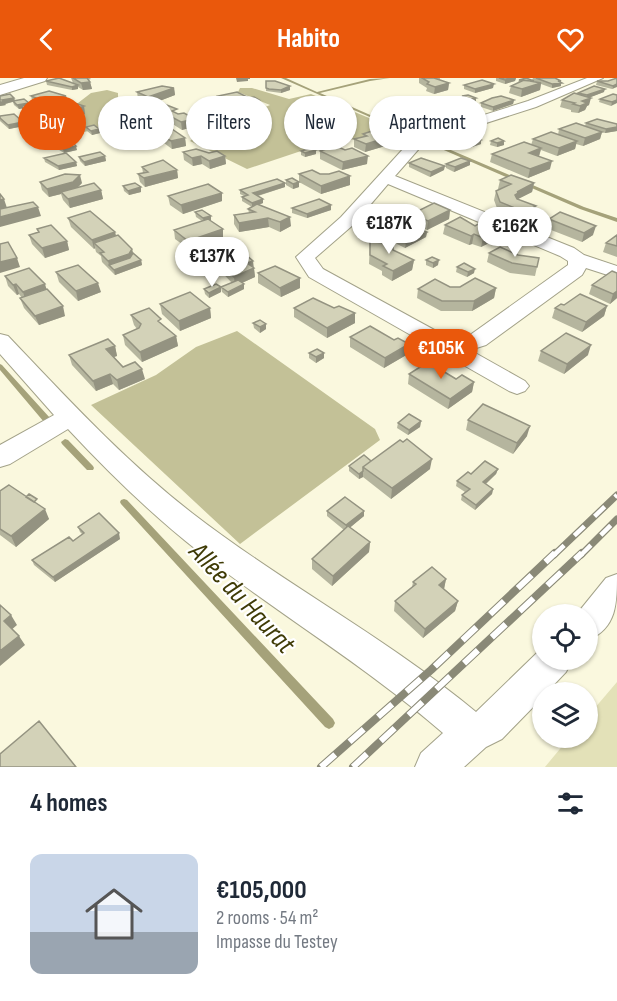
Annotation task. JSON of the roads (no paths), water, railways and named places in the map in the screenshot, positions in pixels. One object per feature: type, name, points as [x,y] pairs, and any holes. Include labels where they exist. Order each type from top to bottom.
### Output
[{"type":"main road","points":[[0,90],[40,78]]},
{"type":"street","points":[[517,386],[316,273],[305,257],[347,221],[419,140],[532,104],[597,78]]},
{"type":"street","points":[[385,177],[567,252],[577,259],[617,272]]},
{"type":"street","points":[[446,345],[464,345],[478,340],[575,271],[578,265],[577,259]]},
{"type":"street","points":[[0,341],[132,480],[209,543],[430,696],[472,733]]},
{"type":"street","points":[[0,457],[70,417]]},
{"type":"street","points":[[598,612],[617,588]]},
{"type":"street","points":[[435,767],[472,733],[489,726],[544,670]]},
{"type":"waterway","points":[[283,78],[317,93]]},
{"type":"waterway","points":[[317,93],[388,78]]},
{"type":"waterway","points":[[317,93],[369,115]]},
{"type":"waterway","points":[[447,150],[582,208],[617,220]]},
{"type":"waterway","points":[[0,366],[47,420]]},
{"type":"waterway","points":[[65,442],[90,468]]},
{"type":"waterway","name":"Allée du Haurat","points":[[124,502],[329,723]]},
{"type":"railway","points":[[554,555],[617,495]]},
{"type":"railway","points":[[581,555],[617,519]]},
{"type":"railway","points":[[321,767],[431,670],[555,553]]},
{"type":"railway","points":[[353,767],[582,553]]}]
